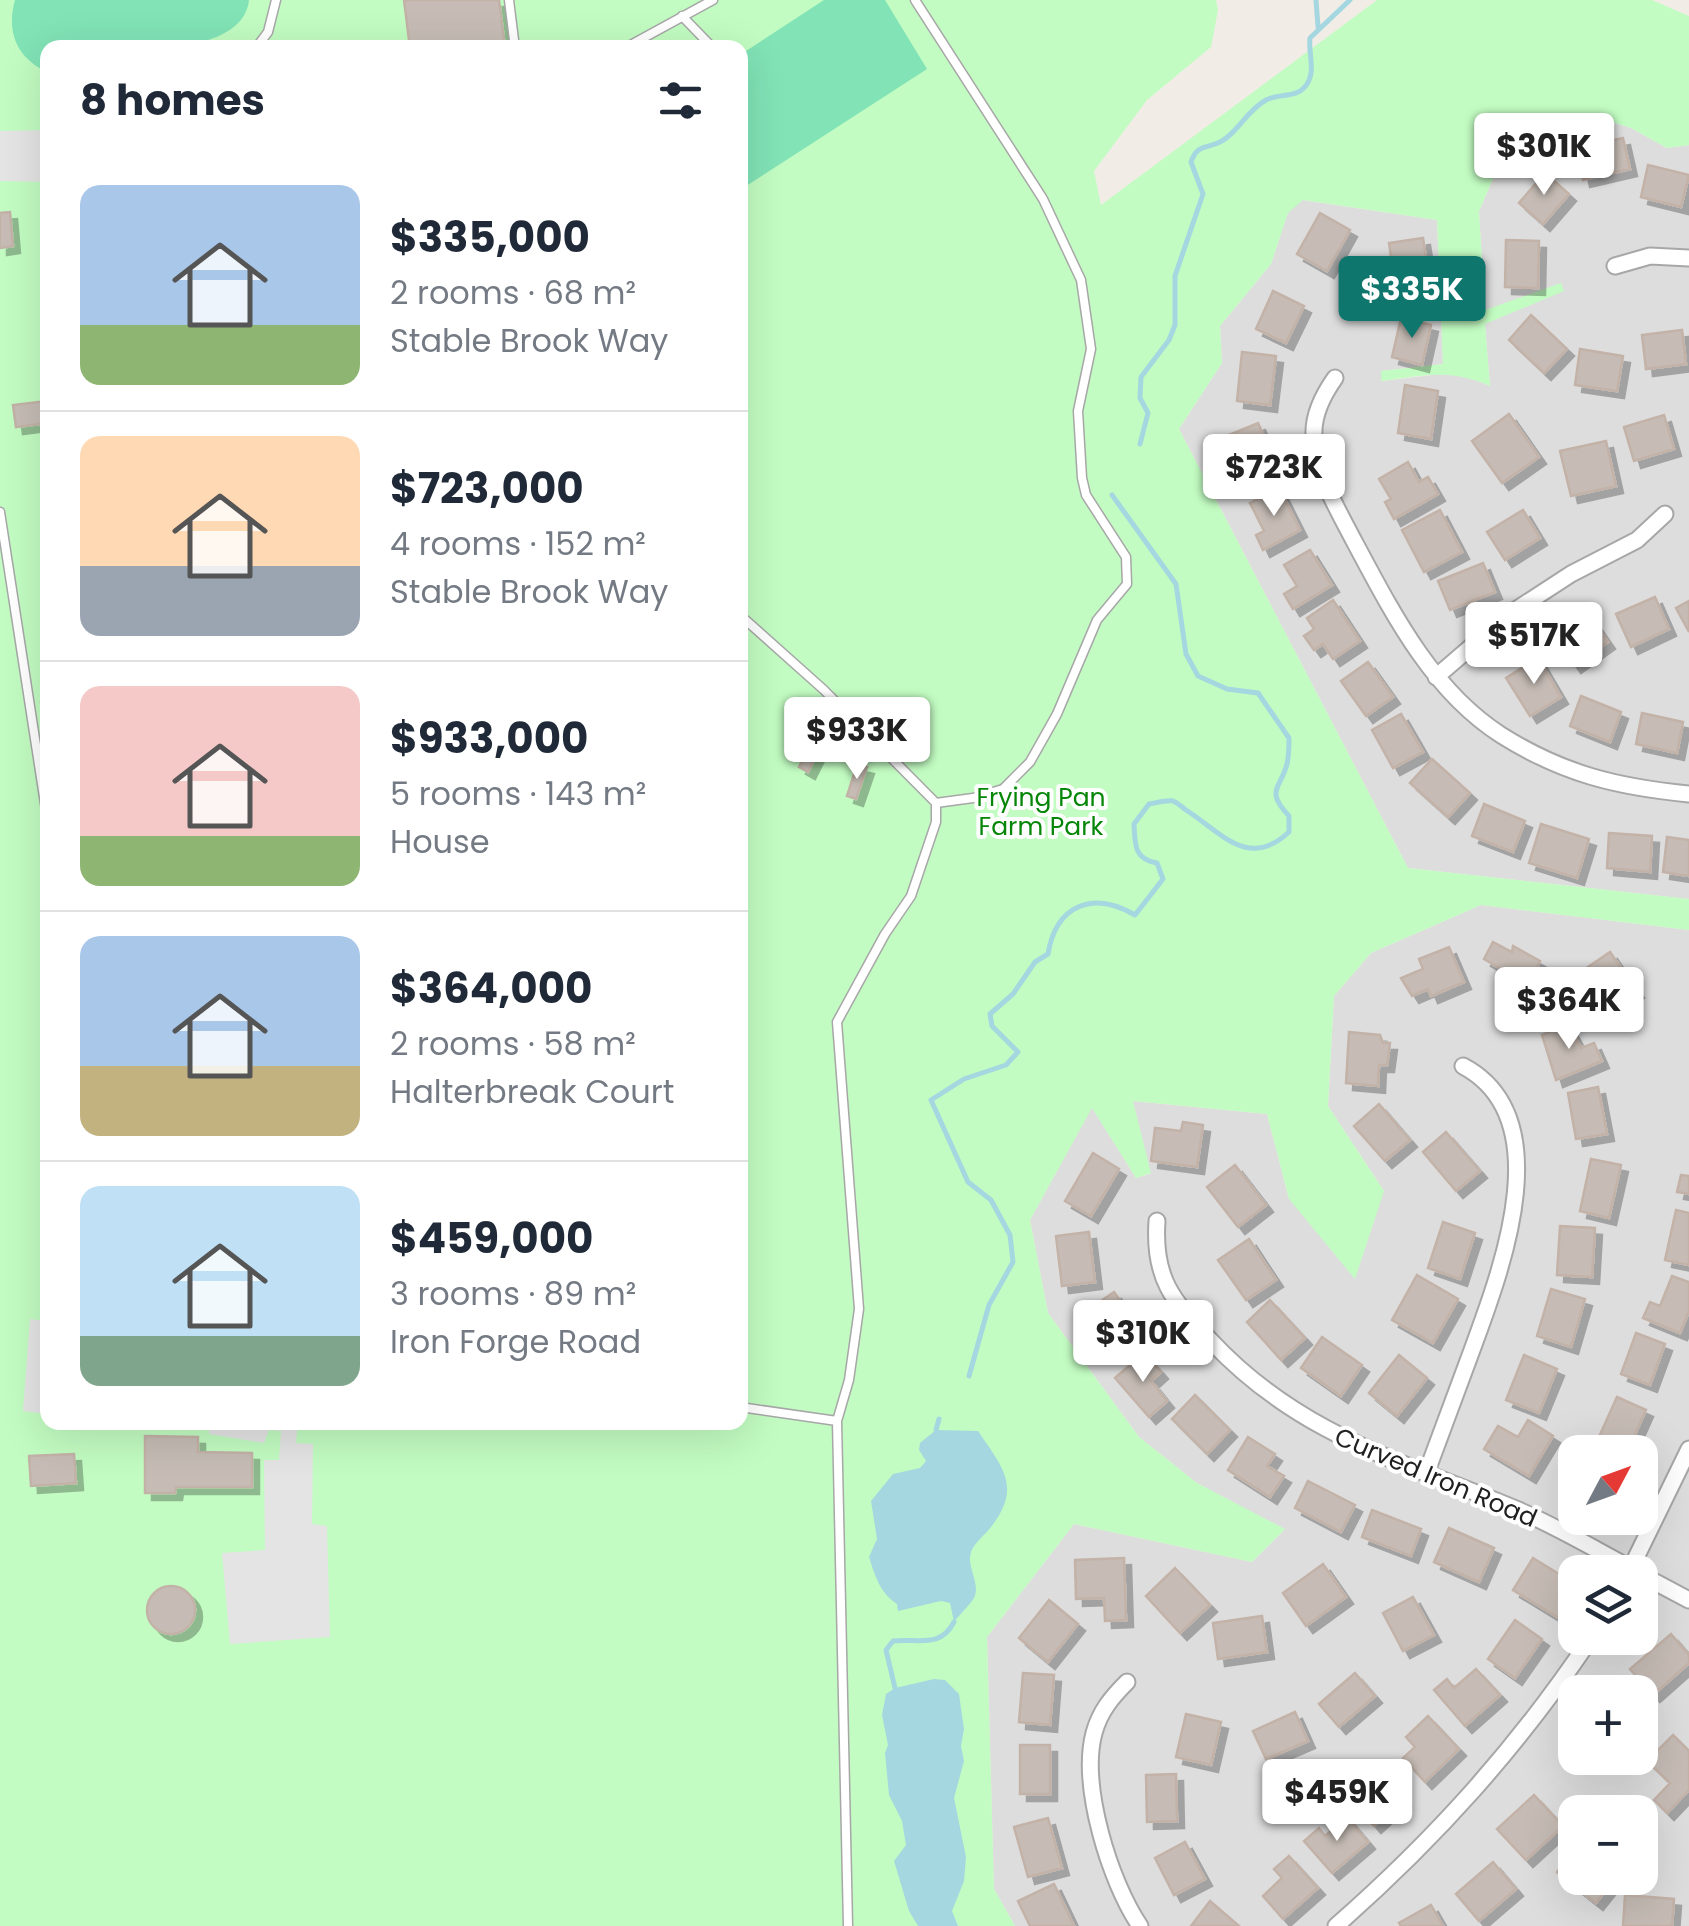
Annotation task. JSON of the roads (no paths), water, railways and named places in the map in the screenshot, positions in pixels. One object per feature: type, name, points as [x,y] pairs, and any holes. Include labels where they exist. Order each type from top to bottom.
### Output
[{"type":"street","points":[[1615,266],[1650,256],[1689,258]]},
{"type":"street","points":[[1335,378],[1323,395],[1313,431],[1326,487],[1387,603],[1436,676],[1482,721],[1540,758],[1575,774],[1632,788],[1689,794]]},
{"type":"street","points":[[1436,676],[1508,615],[1570,574],[1637,540],[1665,514]]},
{"type":"street","points":[[1426,1474],[1501,1270],[1514,1211],[1515,1162],[1506,1111],[1490,1084],[1464,1066]]},
{"type":"street","name":"Curved Iron Road","points":[[1157,1221],[1155,1252],[1164,1282],[1192,1322],[1267,1394],[1356,1446],[1519,1510],[1603,1555]]},
{"type":"street","points":[[1642,1555],[1689,1449]]},
{"type":"street","name":"Curved Iron Road","points":[[1658,1584],[1689,1600]]},
{"type":"street","points":[[1336,1926],[1423,1847],[1498,1766],[1580,1655]]},
{"type":"street","points":[[1128,1682],[1106,1703],[1094,1731],[1093,1777],[1102,1840],[1115,1880],[1140,1926]]},
{"type":"lane","points":[[262,40],[268,32],[276,0]]},
{"type":"lane","points":[[509,0],[515,40]]},
{"type":"lane","points":[[639,40],[713,0]]},
{"type":"lane","points":[[915,0],[1043,199],[1081,280],[1090,349],[1078,411],[1082,478],[1086,495],[1126,556],[1126,584],[1097,620],[1057,714],[1030,762],[1004,789],[936,803]]},
{"type":"lane","points":[[682,16],[705,40]]},
{"type":"lane","points":[[0,512],[40,771]]},
{"type":"lane","points":[[748,622],[824,690],[936,803],[936,822],[911,896],[884,934],[837,1022],[859,1309],[850,1380],[836,1421],[848,1926]]},
{"type":"lane","points":[[748,1407],[836,1421]]},
{"type":"water","points":[[936,1430],[978,1431],[1006,1478],[1006,1500],[1000,1513],[971,1552],[976,1592],[954,1622],[950,1603],[941,1601],[898,1611],[897,1604],[879,1584],[869,1557],[877,1539],[871,1501],[893,1474],[920,1468],[926,1461],[919,1450],[920,1443]]},
{"type":"water","points":[[945,1680],[959,1694],[964,1729],[964,1761],[954,1798],[966,1857],[964,1881],[952,1911],[958,1926],[918,1926],[909,1911],[894,1861],[906,1845],[902,1821],[889,1795],[885,1753],[888,1745],[882,1715],[886,1694],[895,1688]]},
{"type":"waterway","points":[[1316,0],[1318,27]]},
{"type":"waterway","points":[[1140,444],[1148,413],[1140,398],[1141,377],[1169,340],[1175,325],[1175,276],[1203,194],[1191,162],[1193,156],[1226,138],[1266,100],[1303,89],[1311,73],[1310,38],[1350,0]]},
{"type":"waterway","points":[[969,1376],[989,1305],[1013,1262],[1010,1235],[991,1200],[968,1182],[931,1100],[964,1079],[1006,1065],[1018,1052],[992,1026],[990,1014],[1013,994],[1035,962],[1048,954],[1052,937],[1068,914],[1091,903],[1120,907],[1135,915],[1163,879],[1157,863],[1144,858],[1136,845],[1134,824],[1149,804],[1173,801],[1224,837],[1248,848],[1274,843],[1289,832],[1289,816],[1276,795],[1287,764],[1289,738],[1258,693],[1227,689],[1198,676],[1186,654],[1176,584],[1112,495]]},
{"type":"waterway","points":[[936,1430],[939,1419]]},
{"type":"waterway","points":[[895,1688],[886,1650],[893,1641],[935,1639],[954,1622]]},
{"type":"park label","name":"Frying Pan Farm Park","points":[[1041,812]]}]
